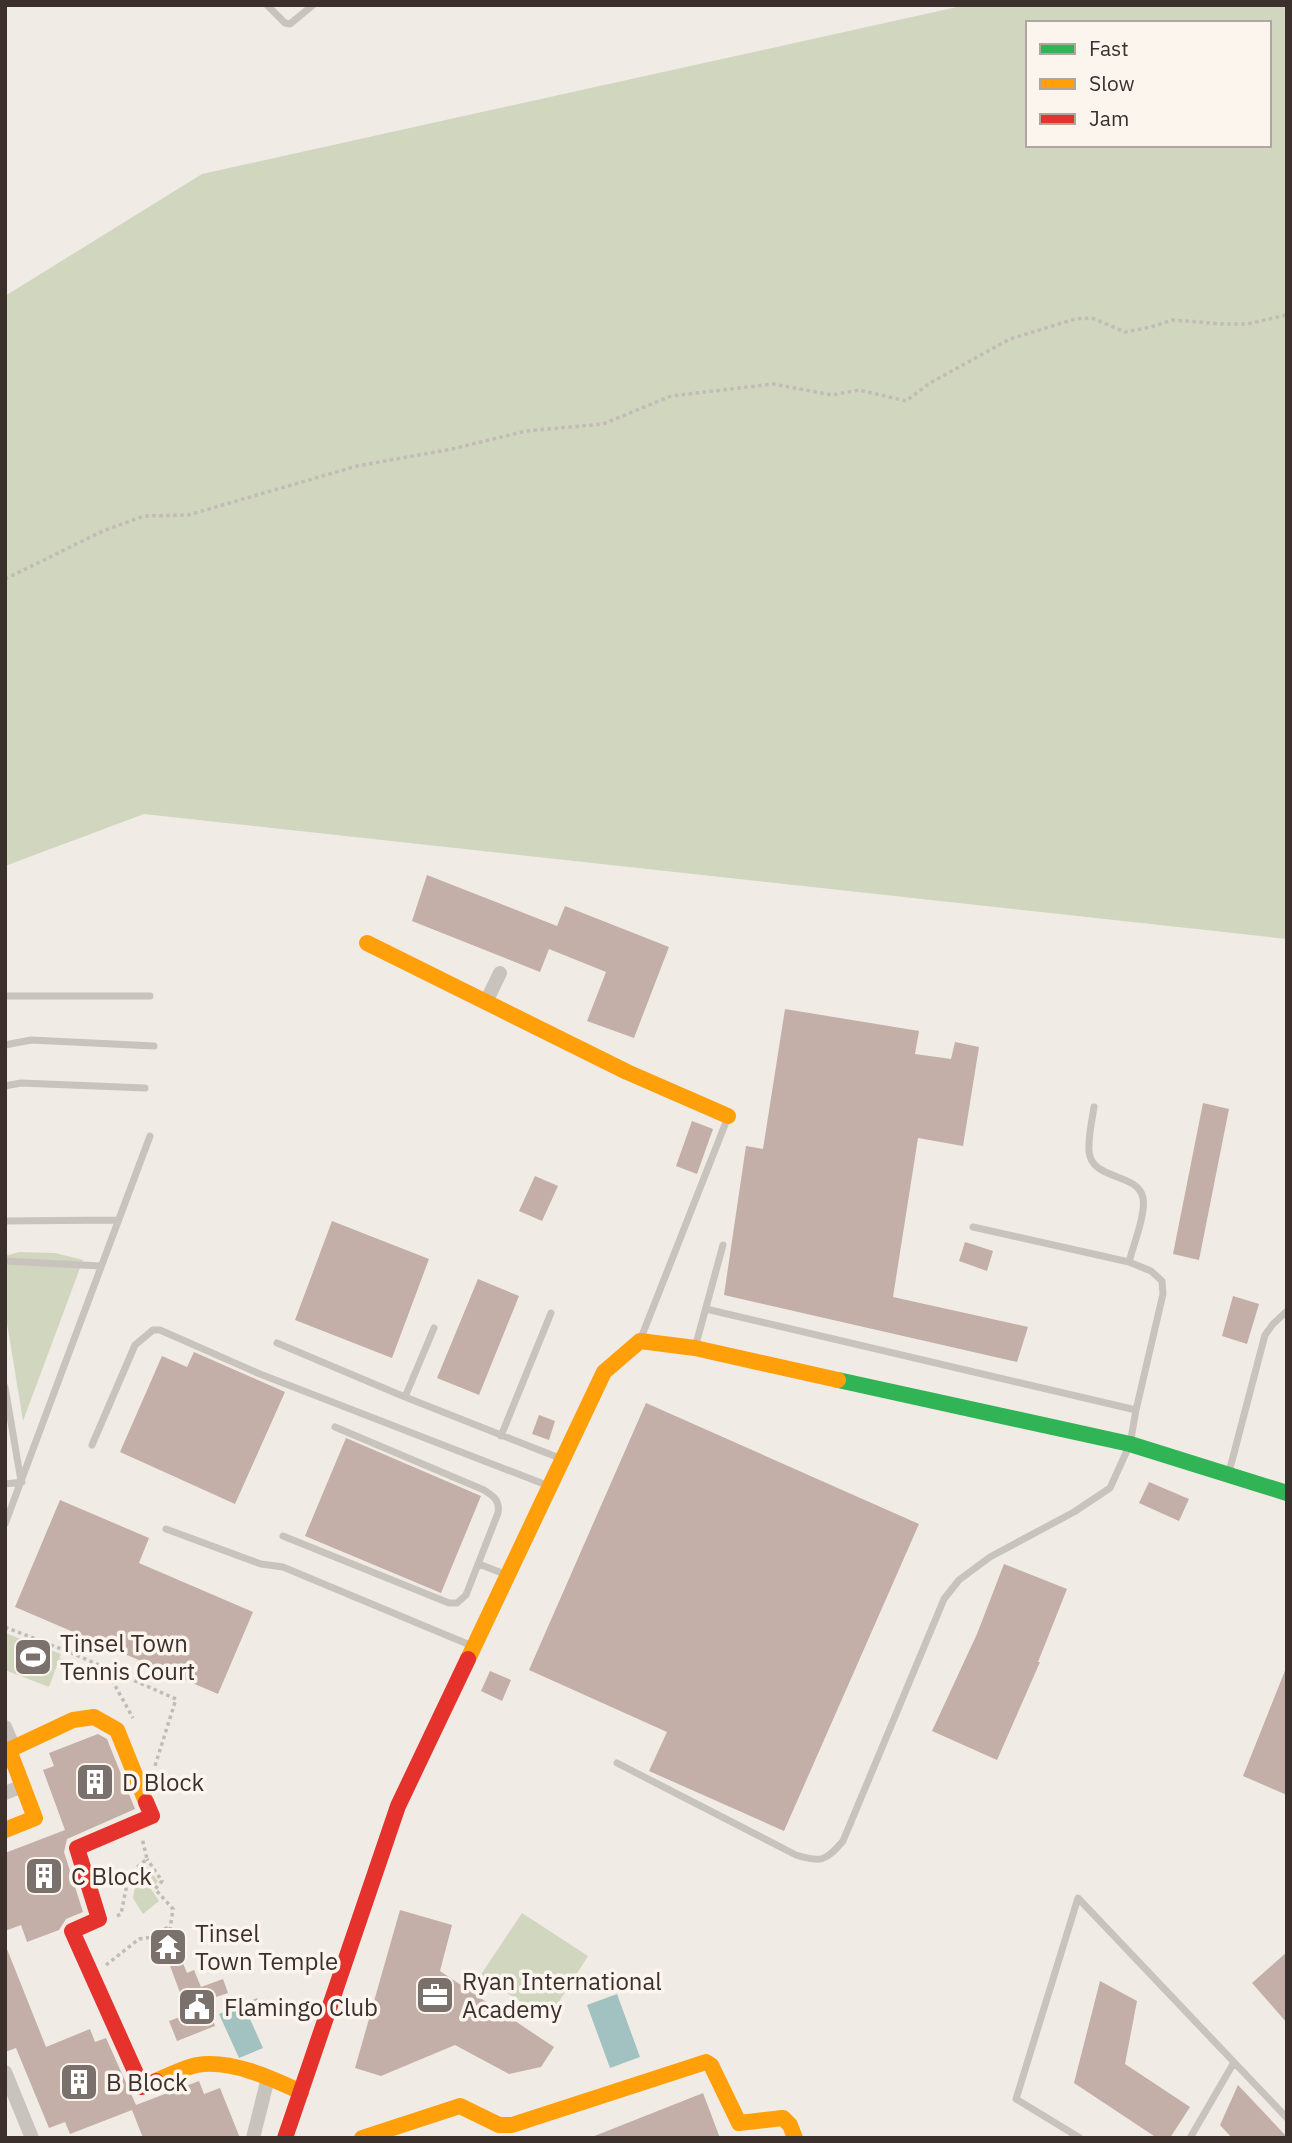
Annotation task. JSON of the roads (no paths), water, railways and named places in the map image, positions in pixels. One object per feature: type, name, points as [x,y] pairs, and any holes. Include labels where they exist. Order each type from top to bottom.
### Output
[{"type":"street","points":[[367,943],[628,1072],[728,1116]]},
{"type":"street","points":[[486,1002],[500,973]]},
{"type":"street","points":[[285,2138],[398,1806],[604,1372],[640,1342],[695,1348],[1130,1444],[1287,1493]]},
{"type":"street","points":[[9,1750],[73,1720],[94,1717],[117,1730],[152,1816],[77,1849],[99,1919],[72,1931],[142,2087],[208,2063],[268,2078],[301,2092]]},
{"type":"street","points":[[5,1727],[9,1750],[35,1818],[5,1830]]},
{"type":"street","points":[[5,1793],[23,1786]]},
{"type":"street","points":[[362,2138],[460,2106],[499,2125],[512,2125],[706,2062],[711,2065],[739,2123],[783,2118],[790,2124],[795,2138]]},
{"type":"street","points":[[5,2071],[9,2092],[32,2138]]},
{"type":"street","points":[[253,2138],[268,2078]]},
{"type":"lane","points":[[267,5],[289,24],[313,5]]},
{"type":"lane","points":[[5,996],[150,996]]},
{"type":"lane","points":[[5,1045],[31,1040],[154,1046]]},
{"type":"lane","points":[[5,1086],[21,1083],[145,1088]]},
{"type":"lane","points":[[1094,1107],[1089,1152],[1093,1161],[1109,1175],[1132,1183],[1140,1190],[1143,1199],[1143,1209],[1129,1262]]},
{"type":"lane","points":[[640,1342],[728,1116]]},
{"type":"lane","points":[[5,1524],[150,1136]]},
{"type":"lane","points":[[5,1221],[118,1220]]},
{"type":"lane","points":[[617,1763],[796,1854],[816,1861],[830,1856],[843,1841],[944,1600],[959,1580],[990,1557],[1074,1512],[1110,1488],[1130,1444],[1164,1286],[1162,1280],[1150,1270],[1129,1262],[973,1227]]},
{"type":"lane","points":[[695,1348],[723,1245]]},
{"type":"lane","points":[[5,1261],[101,1266]]},
{"type":"lane","points":[[706,1309],[1136,1410]]},
{"type":"lane","points":[[1228,1473],[1265,1335],[1287,1311]]},
{"type":"lane","points":[[501,1436],[551,1313]]},
{"type":"lane","points":[[405,1397],[434,1328]]},
{"type":"lane","points":[[92,1445],[135,1345],[153,1330],[160,1330],[260,1374],[550,1486]]},
{"type":"lane","points":[[277,1343],[562,1459]]},
{"type":"lane","points":[[5,1387],[22,1482]]},
{"type":"lane","points":[[283,1536],[449,1603],[462,1601],[498,1513],[496,1498],[484,1490],[335,1427]]},
{"type":"lane","points":[[5,1484],[22,1482]]},
{"type":"lane","points":[[166,1529],[261,1563],[283,1567],[474,1646]]},
{"type":"lane","points":[[479,1564],[508,1575]]},
{"type":"lane","points":[[1080,2138],[1016,2099],[1078,1898],[1287,2118]]},
{"type":"lane","points":[[1190,2138],[1233,2064]]},
{"type":"water","points":[[617,1994],[640,2057],[610,2068],[587,2005]]},
{"type":"water","points":[[257,1998],[263,2013],[250,2019],[263,2048],[239,2058],[219,2014]]},
{"type":"place","name":"Tinsel Town Tennis Court","points":[[33,1657]]},
{"type":"place","name":"D Block","points":[[95,1782]]},
{"type":"place","name":"C Block","points":[[44,1876]]},
{"type":"place","name":"Tinsel Town Temple","points":[[168,1947]]},
{"type":"place","name":"Ryan International Academy","points":[[435,1995]]},
{"type":"place","name":"Flamingo Club","points":[[197,2007]]},
{"type":"place","name":"B Block","points":[[79,2082]]}]
